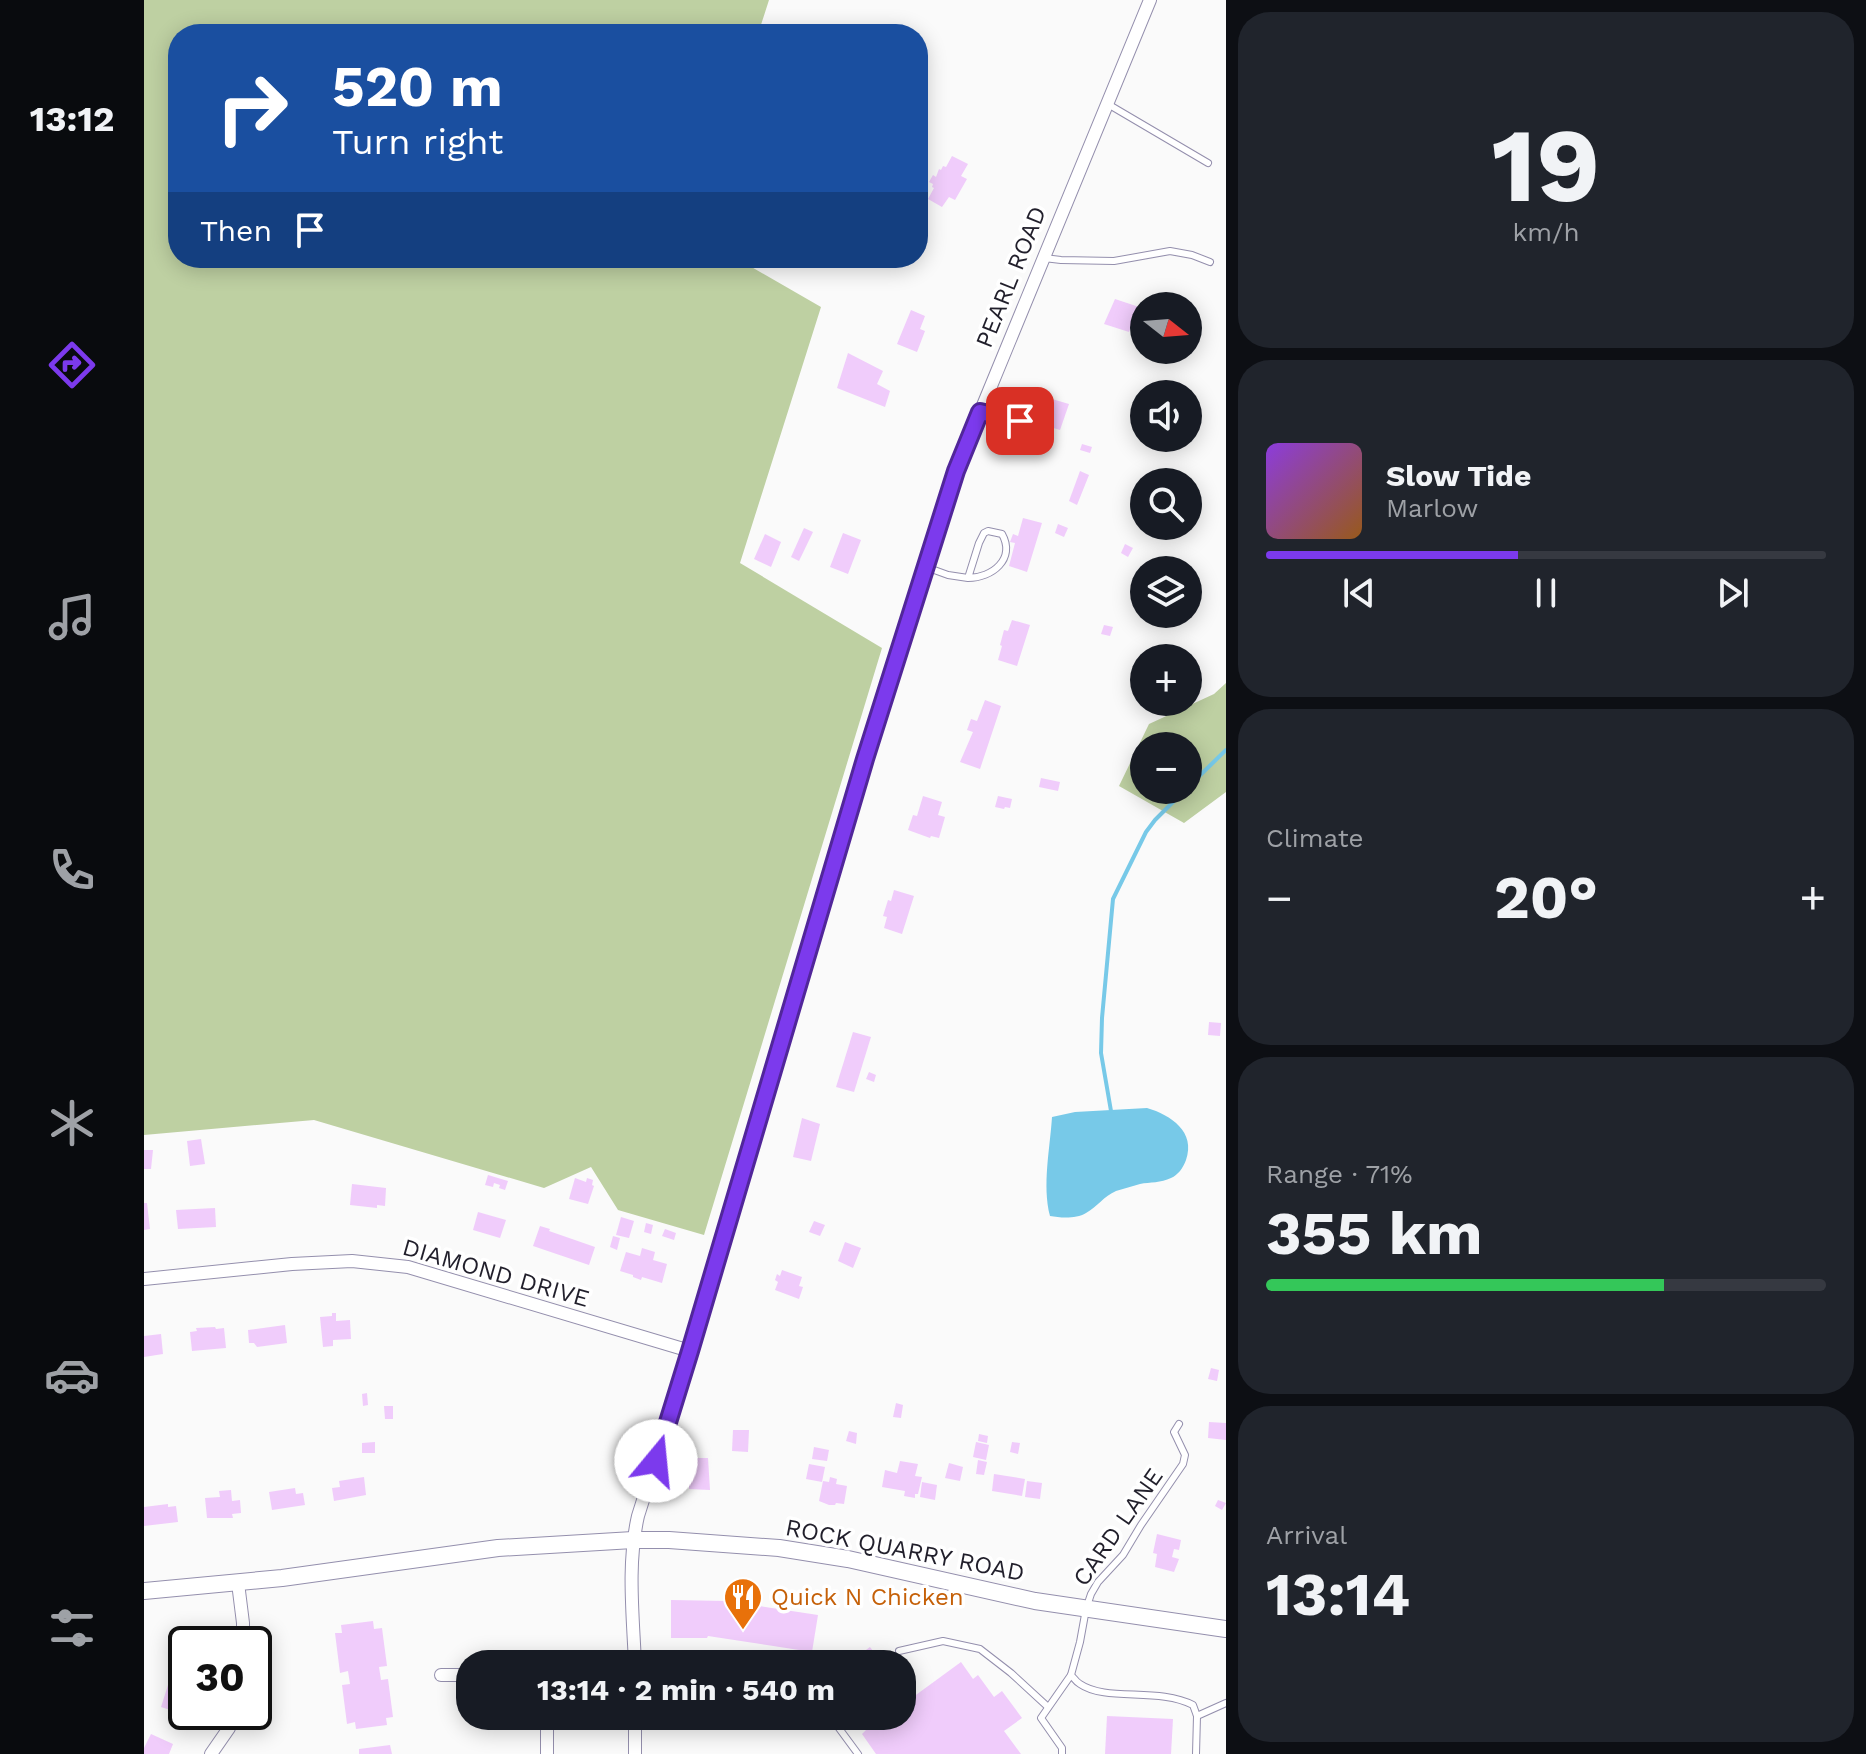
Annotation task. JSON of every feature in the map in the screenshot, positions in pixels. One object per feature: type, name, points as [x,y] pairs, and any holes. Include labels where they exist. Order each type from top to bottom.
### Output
[{"type":"main road","name":"ROCK QUARRY ROAD","points":[[144,1591],[238,1583],[498,1548],[669,1540],[779,1548],[848,1559],[1035,1601],[1226,1629]]},
{"type":"street","name":"PEARL ROAD","points":[[635,1650],[632,1561],[638,1516],[861,775],[956,471],[1150,0]]},
{"type":"street","name":"DIAMOND DRIVE","points":[[144,1279],[352,1261],[408,1267],[690,1351]]},
{"type":"street","points":[[238,1583],[243,1626]]},
{"type":"street","points":[[441,1675],[456,1675]]},
{"type":"street","points":[[211,1754],[228,1730]]},
{"type":"street","points":[[547,1730],[547,1754]]},
{"type":"street","points":[[635,1730],[635,1754]]},
{"type":"lane","points":[[1106,103],[1208,163]]},
{"type":"lane","points":[[1043,257],[1114,261],[1170,251],[1210,262]]},
{"type":"lane","points":[[980,412],[1044,428]]},
{"type":"lane","points":[[926,567],[948,575],[968,578],[986,576],[1000,564],[1006,547],[1002,534],[993,530],[981,537],[968,578]]},
{"type":"lane","name":"CARD LANE","points":[[1086,1609],[1098,1582],[1123,1555],[1178,1474],[1185,1455],[1174,1432],[1179,1424]]},
{"type":"lane","points":[[1062,1754],[1062,1748],[1041,1718],[1071,1675],[1086,1609]]},
{"type":"lane","points":[[903,1650],[943,1641],[980,1649],[1048,1707]]},
{"type":"lane","points":[[1071,1675],[1081,1685],[1105,1692],[1180,1698],[1193,1705],[1197,1716],[1196,1754]]},
{"type":"lane","points":[[1197,1716],[1226,1703]]},
{"type":"lane","points":[[840,1730],[858,1754]]},
{"type":"green space","points":[[144,0],[769,0],[761,24],[168,24],[168,268],[753,268],[821,307],[740,563],[882,648],[704,1235],[618,1210],[591,1167],[544,1188],[314,1120],[144,1135]]},
{"type":"green space","points":[[1226,683],[1226,792],[1184,823],[1151,804],[1202,804],[1202,732],[1145,732],[1149,724],[1166,716],[1202,716],[1202,700]]},
{"type":"green space","points":[[1130,763],[1130,792],[1119,786]]},
{"type":"water","points":[[1147,1108],[1173,1120],[1188,1141],[1185,1163],[1178,1173],[1163,1181],[1116,1191],[1082,1215],[1068,1218],[1050,1216],[1047,1179],[1052,1117],[1075,1112]]},
{"type":"building","points":[[952,156],[968,164],[961,176],[967,179],[955,200],[949,197],[942,207],[928,199],[934,188],[929,182],[933,175],[936,177],[939,169],[946,167]]},
{"type":"building","points":[[1115,299],[1130,304],[1129,332],[1104,324]]},
{"type":"building","points":[[911,310],[925,316],[920,329],[925,331],[917,352],[897,344]]},
{"type":"building","points":[[848,353],[883,371],[877,384],[890,391],[885,407],[837,388]]},
{"type":"building","points":[[1052,399],[1069,404],[1060,430],[1047,426],[1049,419],[1043,415],[1048,400],[1051,402]]},
{"type":"building","points":[[1082,444],[1092,447],[1090,453],[1080,450]]},
{"type":"building","points":[[1080,471],[1089,475],[1077,505],[1069,501]]},
{"type":"building","points":[[1023,518],[1042,523],[1027,572],[1009,566],[1015,543],[1010,542],[1013,534],[1018,536]]},
{"type":"building","points":[[1058,524],[1068,528],[1064,537],[1055,533]]},
{"type":"building","points":[[804,528],[813,532],[799,561],[791,557]]},
{"type":"building","points":[[843,533],[861,540],[848,574],[830,567]]},
{"type":"building","points":[[765,534],[781,542],[771,567],[754,559]]},
{"type":"building","points":[[1125,544],[1133,548],[1128,557],[1121,553]]},
{"type":"building","points":[[1012,620],[1030,625],[1017,666],[998,660],[1004,630],[1008,631]]},
{"type":"building","points":[[1104,625],[1113,627],[1110,636],[1101,634]]},
{"type":"building","points":[[985,700],[1001,706],[980,769],[960,762],[973,732],[967,730],[971,719],[977,721]]},
{"type":"building","points":[[1041,778],[1060,782],[1058,791],[1039,787]]},
{"type":"building","points":[[923,796],[942,802],[938,815],[945,817],[939,838],[908,830],[913,815],[917,816]]},
{"type":"building","points":[[998,796],[1012,799],[1010,808],[995,807]]},
{"type":"building","points":[[894,890],[914,896],[902,934],[884,928],[887,917],[883,916]]},
{"type":"building","points":[[1209,1022],[1221,1023],[1220,1036],[1208,1035]]},
{"type":"building","points":[[853,1032],[871,1037],[854,1092],[836,1087]]},
{"type":"building","points":[[869,1072],[876,1075],[874,1082],[866,1079]]},
{"type":"building","points":[[802,1118],[820,1124],[811,1161],[793,1157]]},
{"type":"building","points":[[201,1139],[205,1164],[190,1166],[187,1141]]},
{"type":"building","points":[[144,1150],[153,1150],[151,1169],[144,1169]]},
{"type":"building","points":[[488,1175],[508,1181],[505,1190],[494,1183],[493,1187],[485,1185]]},
{"type":"building","points":[[575,1178],[586,1182],[587,1178],[593,1180],[588,1204],[569,1199]]},
{"type":"building","points":[[352,1184],[386,1188],[385,1206],[350,1205]]},
{"type":"building","points":[[144,1203],[147,1203],[150,1229],[144,1230]]},
{"type":"building","points":[[215,1208],[216,1227],[178,1229],[176,1210]]},
{"type":"building","points":[[478,1212],[506,1220],[500,1238],[473,1230]]},
{"type":"building","points":[[621,1217],[634,1221],[629,1238],[616,1235]]},
{"type":"building","points":[[814,1221],[825,1225],[820,1236],[809,1232]]},
{"type":"building","points":[[646,1223],[653,1225],[651,1234],[644,1232]]},
{"type":"building","points":[[540,1226],[595,1247],[589,1265],[533,1246]]},
{"type":"building","points":[[665,1229],[676,1233],[674,1240],[662,1236]]},
{"type":"building","points":[[613,1236],[620,1238],[617,1250],[610,1247]]},
{"type":"building","points":[[845,1242],[861,1248],[853,1268],[838,1261]]},
{"type":"building","points":[[642,1248],[655,1252],[653,1260],[667,1264],[662,1283],[642,1277],[641,1280],[620,1271],[626,1252],[640,1256]]},
{"type":"building","points":[[782,1270],[802,1277],[799,1299],[775,1290],[777,1274],[780,1276]]},
{"type":"building","points":[[336,1313],[336,1321],[350,1320],[351,1339],[333,1340],[333,1346],[323,1347],[320,1317],[332,1316]]},
{"type":"building","points":[[285,1325],[287,1343],[257,1347],[249,1343],[248,1330]]},
{"type":"building","points":[[196,1328],[224,1328],[226,1348],[192,1351],[190,1332],[197,1331]]},
{"type":"building","points":[[161,1334],[163,1354],[144,1357],[144,1336]]},
{"type":"building","points":[[1211,1368],[1219,1370],[1217,1381],[1208,1379]]},
{"type":"building","points":[[367,1393],[368,1405],[363,1406],[362,1394]]},
{"type":"building","points":[[896,1403],[903,1405],[901,1418],[893,1417]]},
{"type":"building","points":[[384,1406],[393,1406],[393,1419],[385,1419]]},
{"type":"building","points":[[1209,1422],[1226,1423],[1226,1440],[1208,1438]]},
{"type":"building","points":[[733,1430],[749,1430],[748,1452],[732,1451]]},
{"type":"building","points":[[849,1431],[857,1433],[856,1444],[846,1441]]},
{"type":"building","points":[[979,1434],[988,1436],[987,1443],[978,1441]]},
{"type":"building","points":[[375,1442],[375,1453],[362,1453],[362,1443]]},
{"type":"building","points":[[976,1442],[989,1445],[986,1460],[973,1457]]},
{"type":"building","points":[[1012,1442],[1020,1443],[1018,1454],[1010,1452]]},
{"type":"building","points":[[814,1447],[829,1450],[827,1461],[812,1459]]},
{"type":"building","points":[[708,1458],[710,1490],[689,1489],[689,1479],[680,1479],[680,1459]]},
{"type":"building","points":[[978,1460],[987,1462],[984,1475],[976,1474]]},
{"type":"building","points":[[900,1461],[918,1464],[915,1476],[922,1477],[915,1498],[904,1496],[905,1491],[882,1487],[885,1470],[897,1473]]},
{"type":"building","points":[[949,1463],[963,1467],[960,1481],[945,1478]]},
{"type":"building","points":[[809,1464],[825,1467],[822,1482],[806,1479]]},
{"type":"building","points":[[994,1474],[1025,1479],[1022,1496],[992,1491]]},
{"type":"building","points":[[364,1477],[366,1495],[334,1501],[332,1488],[340,1487],[339,1481]]},
{"type":"building","points":[[830,1477],[837,1479],[836,1484],[847,1486],[844,1504],[829,1505],[819,1501],[823,1481],[829,1482]]},
{"type":"building","points":[[1027,1481],[1042,1483],[1040,1499],[1025,1497]]},
{"type":"building","points":[[922,1482],[937,1485],[935,1500],[920,1497]]},
{"type":"building","points":[[295,1488],[296,1494],[303,1493],[305,1505],[272,1510],[269,1492]]},
{"type":"building","points":[[231,1490],[232,1501],[240,1500],[241,1513],[232,1514],[233,1518],[207,1518],[205,1498],[220,1497],[219,1491]]},
{"type":"building","points":[[1218,1500],[1226,1503],[1222,1510],[1215,1506]]},
{"type":"building","points":[[168,1504],[168,1507],[176,1506],[178,1522],[144,1526],[144,1507]]},
{"type":"building","points":[[1157,1534],[1181,1540],[1179,1550],[1174,1549],[1172,1557],[1179,1559],[1174,1572],[1155,1567],[1157,1554],[1153,1553]]},
{"type":"building","points":[[671,1600],[726,1601],[818,1615],[812,1650],[708,1636],[671,1638]]},
{"type":"building","points":[[373,1621],[374,1629],[382,1628],[387,1666],[379,1667],[381,1680],[388,1679],[393,1717],[386,1718],[387,1725],[356,1729],[355,1722],[347,1724],[342,1685],[350,1684],[348,1671],[340,1673],[335,1633],[342,1633],[341,1625]]},
{"type":"building","points":[[961,1662],[973,1679],[978,1675],[994,1697],[1002,1691],[1022,1718],[1004,1731],[1021,1754],[876,1754],[862,1734],[866,1730],[916,1730],[916,1695]]},
{"type":"building","points":[[168,1685],[168,1709],[161,1707]]},
{"type":"building","points":[[1107,1716],[1173,1719],[1171,1754],[1105,1754]]},
{"type":"building","points":[[151,1734],[173,1744],[169,1754],[144,1754]]},
{"type":"building","points":[[390,1745],[392,1754],[359,1754],[359,1749]]},
{"type":"waterway","points":[[1202,773],[1226,750]]},
{"type":"waterway","points":[[1111,1111],[1101,1053],[1113,899],[1146,832],[1171,804]]},
{"type":"place","name":"Quick N Chicken","points":[[743,1631]]},
{"type":"route","points":[[656,1461],[865,759],[956,471],[980,412],[1020,421]]}]
